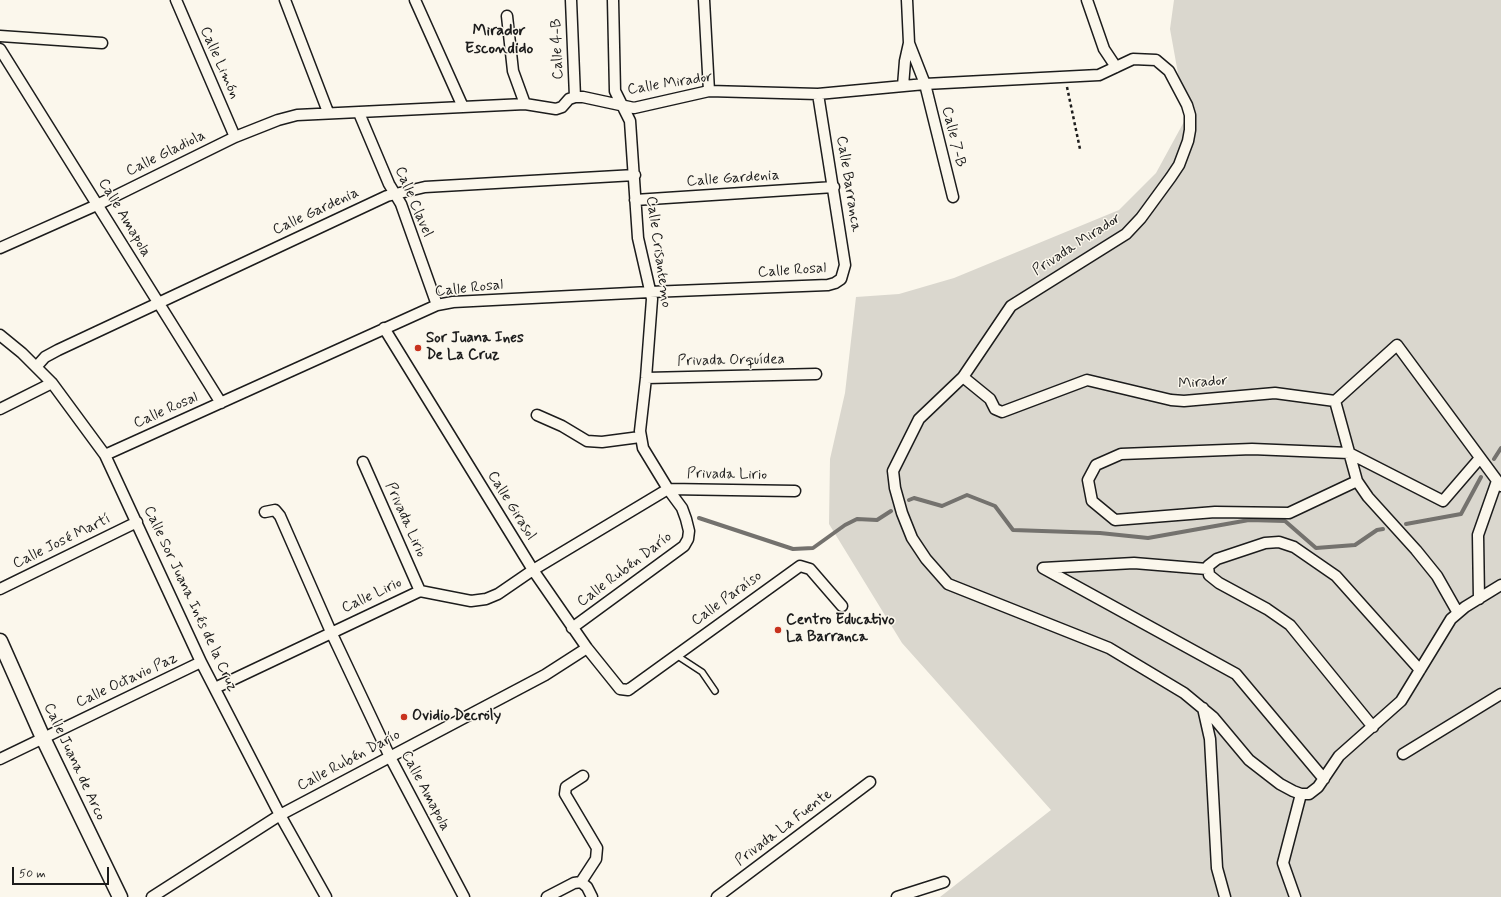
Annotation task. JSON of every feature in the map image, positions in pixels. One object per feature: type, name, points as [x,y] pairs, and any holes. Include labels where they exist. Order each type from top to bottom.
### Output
[{"type":"street","name":"Calle Limón","points":[[176,0],[235,137]]},
{"type":"street","points":[[285,0],[328,112],[359,113],[526,104],[556,110],[562,108],[569,99],[575,97]]},
{"type":"street","points":[[415,0],[463,107]]},
{"type":"street","name":"Calle 4-B","points":[[572,0],[575,97]]},
{"type":"street","name":"Calle Crisantemo","points":[[613,0],[615,91],[630,121],[635,175],[634,200],[638,238],[652,307],[640,437],[643,448],[665,486]]},
{"type":"street","points":[[704,0],[709,91]]},
{"type":"street","points":[[903,86],[904,61],[909,43],[907,0]]},
{"type":"street","points":[[1087,0],[1104,49],[1116,66]]},
{"type":"street","points":[[507,16],[513,71],[526,104]]},
{"type":"street","points":[[0,36],[102,43]]},
{"type":"street","name":"Calle 7-B","points":[[909,43],[925,84],[953,197]]},
{"type":"street","name":"Calle Amapola","points":[[0,49],[221,403]]},
{"type":"street","name":"Privada Mirador","points":[[903,86],[1099,75],[1133,59],[1147,58],[1156,60],[1170,71],[1187,105],[1190,115],[1190,130],[1179,165],[1154,201],[1126,234],[1011,306],[963,377],[919,419],[893,471],[895,488],[902,513],[912,538],[926,559],[948,584],[1109,648],[1184,693],[1202,706],[1213,717],[1248,760],[1280,784],[1293,792],[1301,794]]},
{"type":"street","name":"Calle Mirador","points":[[575,97],[624,107],[637,108],[709,91],[818,94],[903,86]]},
{"type":"street","name":"Calle Barranca","points":[[818,94],[834,187],[845,265],[841,279]]},
{"type":"street","name":"Calle Gladiola","points":[[0,248],[98,204],[235,137],[278,120],[297,115],[328,112]]},
{"type":"street","name":"Calle Clavel","points":[[359,113],[394,194],[401,204],[437,305]]},
{"type":"street","name":"Calle Gardenia","points":[[37,366],[50,354],[363,206],[394,194],[425,187],[635,175]]},
{"type":"street","name":"Calle Gardenia","points":[[634,200],[834,187]]},
{"type":"street","name":"Calle Rosal","points":[[105,454],[437,305],[453,302],[828,285],[841,279]]},
{"type":"street","name":"Calle Girasol","points":[[384,328],[533,570],[587,648],[617,686],[624,690]]},
{"type":"street","name":"Calle Sor Juana Inés de la Cruz","points":[[0,334],[37,366],[52,383],[105,454],[201,662],[280,815],[326,897]]},
{"type":"street","points":[[1458,613],[1437,576],[1416,550],[1368,497],[1357,481],[1335,401],[1397,345],[1499,483],[1478,535],[1479,599]]},
{"type":"street","name":"Privada Orquídea","points":[[646,378],[816,374]]},
{"type":"street","name":"Mirador","points":[[963,377],[990,399],[995,409],[1002,412],[1087,380],[1171,400],[1184,401],[1275,393],[1335,401]]},
{"type":"street","points":[[0,409],[52,383]]},
{"type":"street","points":[[537,415],[562,426],[587,440],[602,442],[640,437]]},
{"type":"street","points":[[1357,481],[1289,512],[1215,512],[1115,520],[1092,501],[1088,480],[1096,465],[1121,454],[1252,449],[1349,453],[1443,501],[1480,458]]},
{"type":"street","name":"Privada Lirio","points":[[363,462],[420,591]]},
{"type":"street","name":"Calle Lirio","points":[[215,688],[420,591],[471,600],[486,599],[498,594],[665,486]]},
{"type":"street","name":"Privada Lirio","points":[[665,486],[795,491]]},
{"type":"street","name":"Calle Rubén Darío","points":[[572,628],[684,546],[688,539],[689,531],[686,519],[682,508],[665,486]]},
{"type":"street","name":"Calle Amapola","points":[[265,512],[275,510],[280,516],[331,632],[390,757],[464,897]]},
{"type":"street","name":"Calle José Martí","points":[[0,590],[137,522]]},
{"type":"street","points":[[1207,569],[1210,564],[1217,559],[1265,543],[1279,542],[1294,547],[1336,576],[1420,670]]},
{"type":"street","points":[[1207,569],[1134,562],[1043,568],[1236,674],[1324,779]]},
{"type":"street","name":"Calle Paraíso","points":[[624,690],[631,688],[800,566],[810,569],[842,606]]},
{"type":"street","points":[[1207,569],[1209,575],[1219,583],[1267,609],[1290,625],[1373,727]]},
{"type":"street","points":[[1295,897],[1283,862],[1301,794],[1309,794],[1313,791],[1324,779],[1339,756],[1401,701],[1446,625],[1458,613],[1501,585]]},
{"type":"street","name":"Calle Juana de Arco","points":[[0,641],[43,738],[120,897]]},
{"type":"street","name":"Calle Rubén Darío","points":[[152,897],[280,815],[555,670],[587,648]]},
{"type":"street","name":"Calle Octavio Paz","points":[[0,759],[201,662]]},
{"type":"street","points":[[1403,754],[1501,694]]},
{"type":"street","points":[[1202,706],[1210,739],[1217,868],[1226,897]]},
{"type":"street","points":[[581,882],[596,859],[597,848],[564,794],[566,787],[583,776]]},
{"type":"street","name":"Privada La Fuente","points":[[717,897],[870,782]]},
{"type":"street","points":[[547,897],[574,883],[581,882],[587,887],[592,897]]},
{"type":"street","points":[[897,897],[944,882]]},
{"type":"lane","points":[[675,655],[697,667],[715,691]]},
{"type":"path","points":[[1065,77],[1080,149]]},
{"type":"shaded area","points":[[1174,0],[1501,0],[1501,897],[940,897],[1051,810],[902,643],[829,524],[830,459],[845,393],[856,297],[899,294],[954,278],[1119,210],[1156,173],[1186,118],[1170,29]]},
{"type":"waterway","points":[[1494,459],[1501,448]]},
{"type":"waterway","points":[[1406,524],[1461,514],[1481,477]]},
{"type":"waterway","points":[[909,500],[914,498],[942,506],[967,495],[995,506],[1013,530],[1100,533],[1148,538],[1249,520],[1285,521],[1316,548],[1355,545],[1377,530],[1383,529]]},
{"type":"waterway","points":[[699,518],[793,549],[813,548],[845,525],[857,519],[877,520],[891,511]]},
{"type":"place","name":"Sor Juana Ines De La Cruz","points":[[418,348]]},
{"type":"place","name":"Centro Educativo La Barranca","points":[[778,630]]},
{"type":"place","name":"Ovidio Decroly","points":[[404,717]]},
{"type":"district","name":"Mirador Escondido","points":[[499,41]]}]
